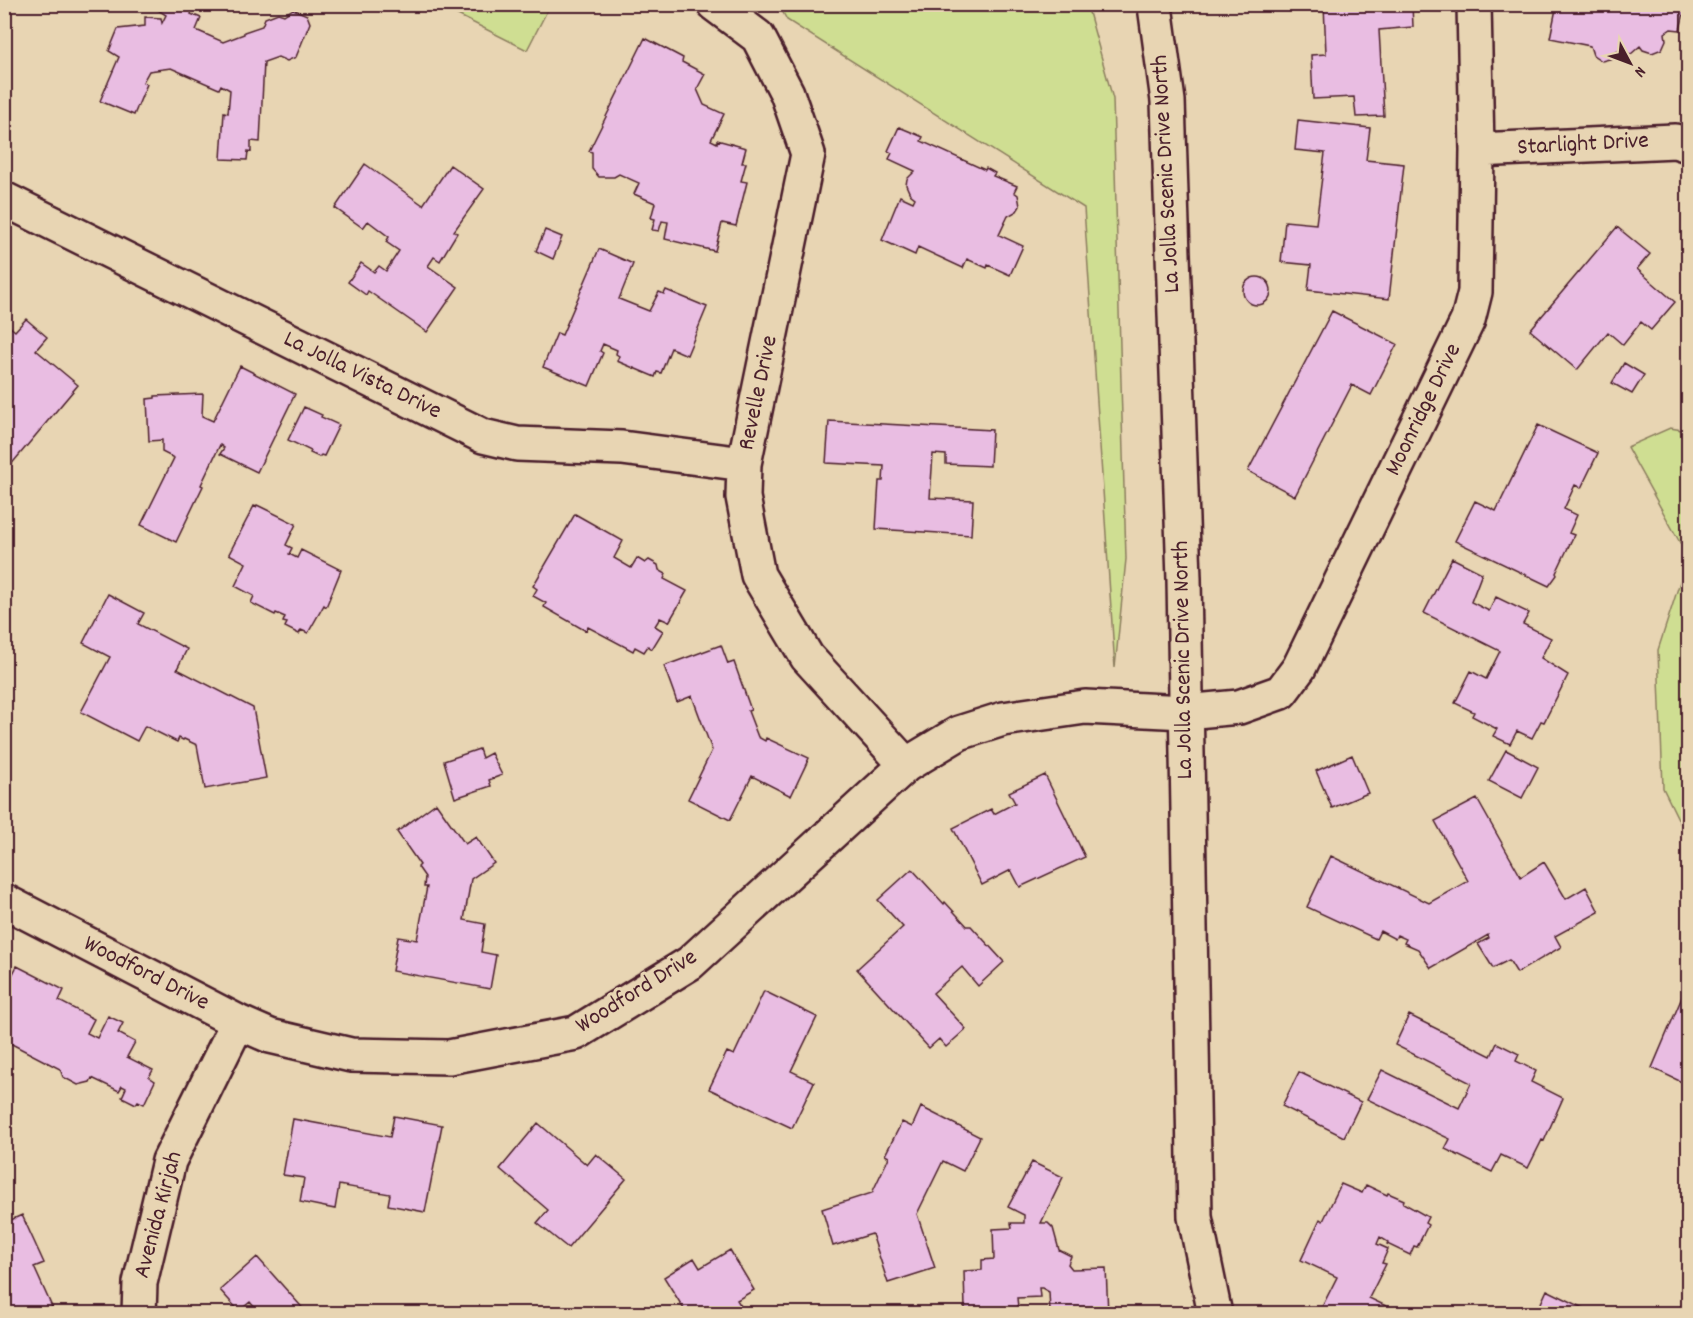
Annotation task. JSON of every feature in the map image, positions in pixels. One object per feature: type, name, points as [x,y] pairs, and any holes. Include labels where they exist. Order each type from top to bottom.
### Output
[{"type":"street","name":"Revelle Drive","points":[[714,4],[758,37],[787,93],[808,154],[744,464],[743,497],[758,575],[807,657],[906,765]]},
{"type":"street","name":"Moonridge Drive","points":[[1185,712],[1239,707],[1281,692],[1299,668],[1468,320],[1475,292],[1477,150],[1474,4]]},
{"type":"street","name":"La Jolla Scenic Drive North","points":[[1155,5],[1168,101],[1184,579],[1195,1217],[1215,1314]]},
{"type":"street","name":"Starlight Drive","points":[[1477,150],[1675,141],[1689,145]]},
{"type":"street","name":"La Jolla Vista Drive","points":[[4,199],[483,436],[517,444],[622,448],[744,464]]},
{"type":"street","name":"Woodford Drive","points":[[4,901],[238,1022],[270,1036],[351,1054],[449,1057],[576,1033],[690,963],[906,765],[960,733],[1003,719],[1085,707],[1185,712]]},
{"type":"street","name":"Avenida Kirjah","points":[[139,1314],[140,1283],[169,1161],[238,1022]]},
{"type":"green space","points":[[438,5],[550,5],[527,50]]},
{"type":"green space","points":[[779,5],[1087,5],[1113,99],[1126,559],[1115,668],[1084,208],[787,20]]},
{"type":"green space","points":[[1670,428],[1688,431],[1688,557],[1627,447]]},
{"type":"green space","points":[[1688,557],[1688,839],[1663,788],[1658,650]]},
{"type":"building","points":[[160,4],[195,4],[191,14],[201,18],[196,30],[223,42],[262,26],[265,18],[278,13],[284,15],[293,9],[307,15],[310,23],[296,57],[287,61],[278,57],[264,62],[260,142],[251,141],[251,152],[248,151],[247,160],[221,159],[224,112],[228,113],[230,90],[221,85],[219,89],[171,68],[149,71],[143,82],[147,84],[134,115],[100,101],[119,57],[109,51],[118,29],[145,26],[145,17],[161,18],[162,23],[166,15],[158,10]]},
{"type":"building","points":[[1324,4],[1412,4],[1413,27],[1379,30],[1384,116],[1356,117],[1354,97],[1313,99],[1311,55],[1326,54]]},
{"type":"building","points":[[1557,4],[1620,4],[1636,8],[1636,4],[1686,4],[1680,30],[1671,29],[1665,33],[1666,40],[1662,49],[1652,53],[1643,50],[1640,46],[1631,54],[1617,51],[1613,58],[1602,61],[1593,55],[1590,46],[1550,38]]},
{"type":"building","points":[[645,38],[683,58],[682,62],[705,74],[697,89],[704,105],[724,114],[711,140],[746,148],[742,163],[746,163],[741,181],[747,182],[736,226],[722,223],[715,251],[665,239],[668,222],[662,221],[659,231],[652,230],[655,219],[651,218],[655,203],[634,194],[639,183],[619,174],[614,177],[599,177],[592,169],[592,152],[589,151]]},
{"type":"building","points":[[1298,120],[1370,128],[1366,160],[1404,164],[1389,299],[1308,290],[1311,265],[1281,262],[1285,221],[1316,224],[1325,153],[1295,150]]},
{"type":"building","points":[[899,127],[923,137],[921,141],[985,170],[986,168],[995,173],[993,176],[1017,186],[1014,192],[1018,195],[1020,206],[1017,211],[1008,216],[999,235],[1023,246],[1010,275],[967,259],[963,268],[918,247],[915,255],[882,240],[900,196],[913,202],[915,198],[910,194],[906,185],[907,179],[915,171],[889,159],[892,153],[888,151]]},
{"type":"building","points":[[365,164],[423,205],[450,165],[484,189],[454,231],[457,233],[440,261],[434,257],[428,266],[458,287],[427,332],[368,291],[366,295],[348,282],[361,263],[374,272],[379,266],[386,271],[399,251],[386,242],[389,237],[368,221],[363,228],[335,208]]},
{"type":"building","points":[[1617,227],[1650,254],[1637,269],[1675,302],[1651,330],[1641,322],[1623,345],[1608,332],[1577,370],[1530,330]]},
{"type":"building","points":[[545,230],[562,237],[553,259],[536,251]]},
{"type":"building","points":[[599,249],[633,264],[619,299],[649,311],[659,292],[664,294],[666,290],[707,307],[687,355],[671,348],[661,373],[657,372],[655,377],[617,361],[619,356],[616,354],[617,350],[603,344],[600,351],[603,353],[589,386],[543,367],[557,333],[562,335]]},
{"type":"building","points":[[1257,277],[1267,281],[1271,291],[1267,301],[1257,305],[1247,301],[1243,291],[1247,281]]},
{"type":"building","points":[[1332,311],[1397,344],[1371,395],[1352,385],[1295,496],[1248,471]]},
{"type":"building","points":[[26,319],[47,337],[36,350],[78,385],[4,473],[4,322],[15,331]]},
{"type":"building","points":[[1624,363],[1644,375],[1632,394],[1612,383]]},
{"type":"building","points":[[240,366],[295,394],[257,472],[220,454],[224,448],[220,445],[176,542],[141,525],[174,458],[162,452],[162,440],[149,441],[147,399],[155,398],[155,396],[203,394],[202,416],[213,421]]},
{"type":"building","points":[[304,407],[339,425],[324,456],[319,457],[310,453],[311,451],[288,440]]},
{"type":"building","points":[[829,421],[992,430],[990,466],[946,464],[946,455],[933,454],[930,498],[973,500],[971,535],[876,529],[879,481],[883,481],[884,466],[826,463]]},
{"type":"building","points":[[1538,425],[1598,453],[1581,488],[1575,485],[1564,509],[1577,515],[1569,533],[1574,535],[1557,575],[1549,586],[1455,541],[1475,501],[1496,511]]},
{"type":"building","points":[[257,505],[296,524],[286,545],[292,548],[289,554],[297,558],[301,550],[341,570],[326,607],[324,605],[308,633],[301,630],[299,634],[285,627],[287,623],[283,622],[285,617],[276,613],[275,615],[251,603],[254,596],[235,586],[246,563],[229,554],[254,506]]},
{"type":"building","points":[[575,514],[623,541],[614,558],[631,568],[637,558],[645,563],[649,560],[658,565],[659,570],[666,574],[664,579],[687,591],[669,622],[660,618],[655,626],[663,631],[652,649],[648,646],[644,652],[635,647],[633,651],[588,627],[586,631],[544,607],[546,603],[533,596],[537,589],[533,586]]},
{"type":"building","points":[[1452,558],[1482,573],[1471,602],[1489,611],[1496,597],[1529,613],[1523,624],[1551,638],[1541,658],[1568,675],[1544,722],[1541,721],[1532,738],[1517,731],[1510,744],[1493,736],[1497,729],[1472,716],[1474,712],[1455,703],[1471,671],[1486,679],[1500,651],[1424,613]]},
{"type":"building","points":[[108,594],[144,613],[138,624],[187,649],[177,669],[253,708],[266,778],[205,789],[197,745],[179,738],[177,742],[145,726],[137,741],[81,712],[110,657],[83,643]]},
{"type":"building","points":[[721,645],[728,664],[734,662],[758,737],[765,741],[766,738],[809,758],[791,796],[752,776],[730,820],[688,799],[712,750],[692,696],[677,702],[664,666]]},
{"type":"building","points":[[479,749],[482,758],[491,753],[502,775],[489,780],[491,786],[455,798],[444,761]]},
{"type":"building","points":[[1506,750],[1538,767],[1522,798],[1489,781]]},
{"type":"building","points":[[1352,755],[1368,793],[1332,808],[1316,771]]},
{"type":"building","points":[[1045,775],[1085,857],[1020,887],[1011,870],[982,885],[953,828],[991,809],[994,814],[1015,803],[1009,792]]},
{"type":"building","points":[[1477,799],[1521,877],[1544,862],[1566,899],[1586,887],[1599,912],[1555,936],[1561,947],[1517,973],[1509,960],[1493,968],[1478,944],[1489,938],[1488,935],[1431,968],[1418,949],[1404,943],[1406,939],[1397,935],[1395,939],[1380,931],[1376,939],[1307,907],[1331,856],[1429,903],[1468,881],[1435,821]]},
{"type":"building","points":[[436,803],[465,844],[476,837],[494,863],[471,879],[464,920],[485,924],[481,952],[496,955],[490,989],[392,971],[398,937],[417,940],[427,887],[424,887],[425,877],[418,867],[420,865],[397,832]]},
{"type":"building","points":[[912,869],[944,904],[945,902],[967,926],[971,926],[1004,962],[978,986],[962,967],[933,993],[966,1029],[946,1047],[939,1039],[929,1048],[857,969],[903,927],[878,900]]},
{"type":"building","points":[[17,966],[64,990],[59,1001],[94,1019],[87,1033],[97,1038],[108,1016],[123,1023],[118,1033],[135,1042],[127,1057],[153,1070],[149,1077],[155,1081],[144,1104],[138,1101],[136,1104],[122,1097],[126,1088],[122,1086],[119,1091],[92,1078],[90,1082],[78,1085],[63,1077],[60,1069],[4,1040],[4,1009],[8,1002],[4,1001],[4,991]]},
{"type":"building","points":[[1688,983],[1688,1085],[1652,1068]]},
{"type":"building","points":[[764,991],[817,1017],[791,1071],[814,1082],[792,1128],[709,1089],[727,1052],[734,1055]]},
{"type":"building","points":[[1409,1015],[1491,1056],[1497,1043],[1519,1054],[1516,1061],[1536,1071],[1531,1082],[1563,1098],[1544,1141],[1542,1140],[1528,1168],[1501,1155],[1492,1172],[1445,1149],[1450,1139],[1367,1099],[1382,1070],[1459,1108],[1471,1083],[1395,1045]]},
{"type":"building","points":[[1299,1072],[1361,1102],[1344,1137],[1282,1106]]},
{"type":"building","points":[[921,1107],[980,1137],[963,1171],[943,1161],[917,1214],[935,1268],[888,1283],[872,1234],[833,1246],[822,1209],[872,1193],[889,1157],[885,1155],[902,1122],[912,1127]]},
{"type":"building","points":[[394,1116],[442,1125],[425,1212],[388,1205],[390,1194],[339,1185],[335,1209],[300,1202],[304,1178],[283,1175],[293,1119],[390,1137]]},
{"type":"building","points":[[538,1123],[587,1165],[596,1154],[626,1179],[568,1248],[537,1223],[548,1210],[500,1169]]},
{"type":"building","points":[[1032,1162],[1063,1177],[1041,1223],[1048,1223],[1053,1228],[1059,1250],[1071,1256],[1068,1264],[1072,1269],[1106,1268],[1108,1314],[1050,1312],[1049,1292],[1042,1288],[1039,1288],[1040,1297],[1017,1298],[1018,1307],[965,1309],[964,1271],[982,1270],[982,1260],[994,1259],[993,1229],[1012,1228],[1011,1223],[1024,1223],[1024,1215],[1008,1207]]},
{"type":"building","points":[[1341,1184],[1362,1193],[1366,1185],[1387,1195],[1388,1193],[1404,1200],[1403,1203],[1428,1217],[1425,1223],[1428,1225],[1417,1247],[1414,1246],[1410,1255],[1387,1244],[1388,1242],[1380,1237],[1377,1244],[1388,1249],[1382,1263],[1386,1264],[1369,1298],[1390,1308],[1388,1314],[1335,1314],[1322,1307],[1337,1277],[1301,1260],[1320,1219],[1323,1221]]},
{"type":"building","points":[[22,1215],[44,1263],[34,1267],[52,1307],[46,1310],[48,1314],[4,1314],[4,1223]]},
{"type":"building","points":[[730,1250],[754,1290],[737,1300],[746,1314],[687,1314],[664,1277],[694,1258],[700,1268]]},
{"type":"building","points":[[257,1257],[308,1314],[260,1314],[250,1302],[239,1311],[220,1290]]},
{"type":"building","points":[[1547,1290],[1588,1310],[1586,1314],[1536,1314]]}]
